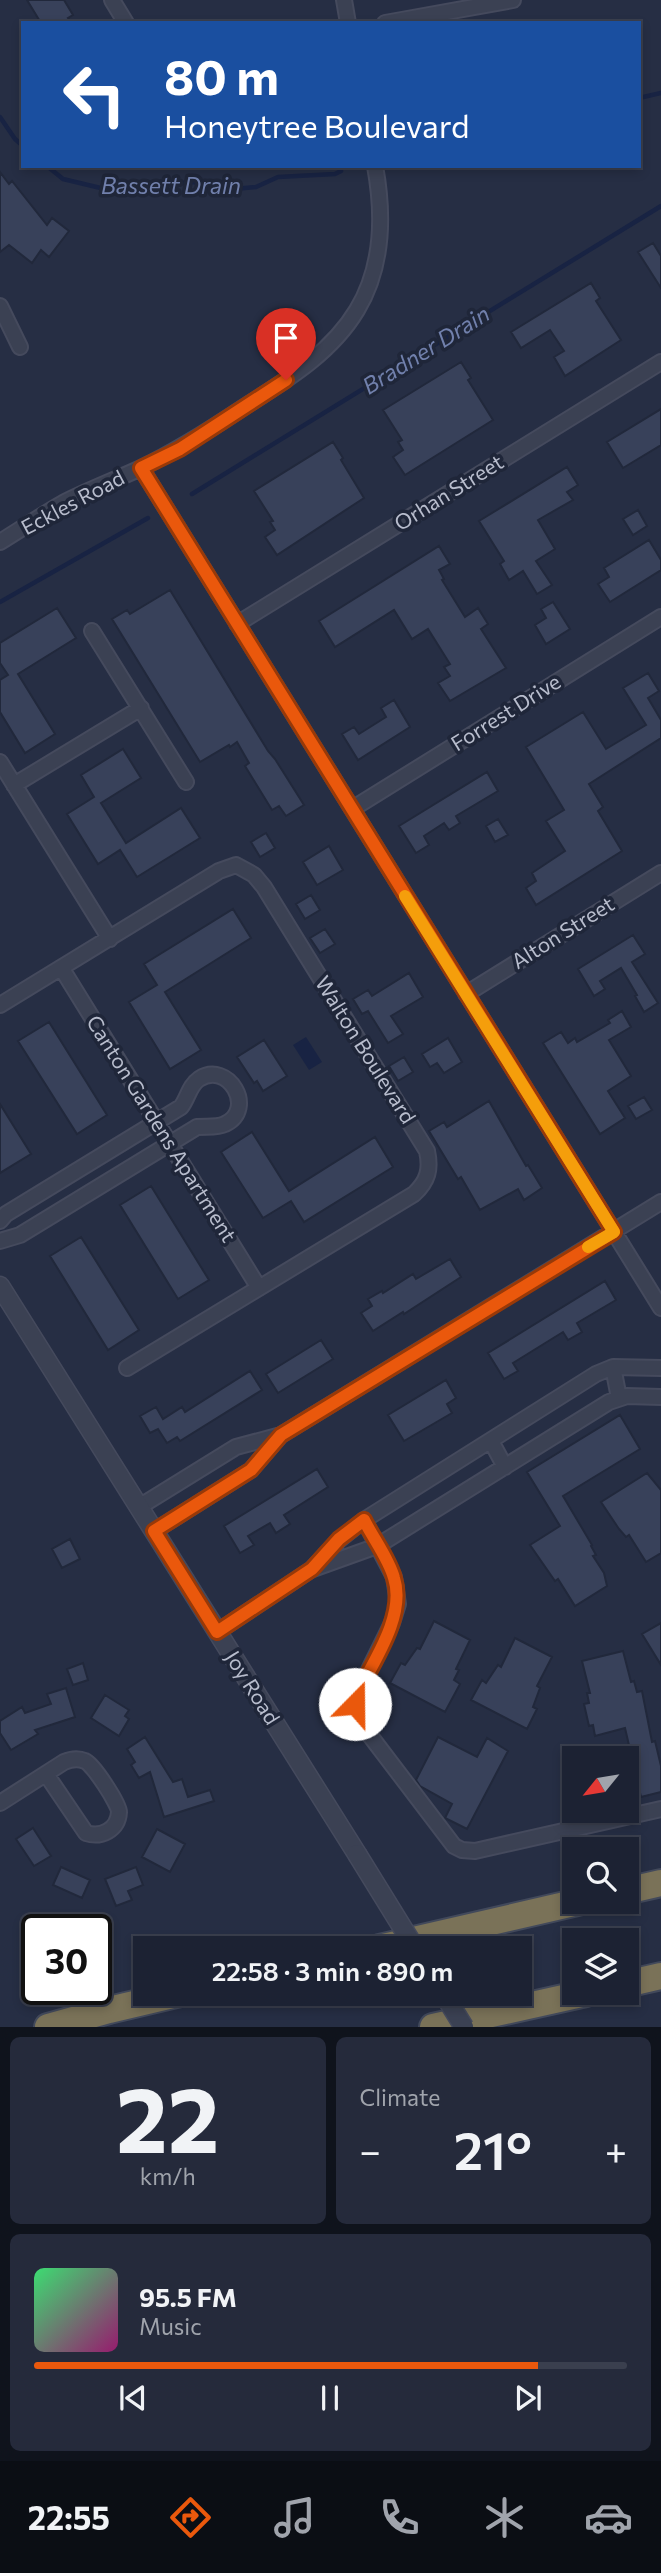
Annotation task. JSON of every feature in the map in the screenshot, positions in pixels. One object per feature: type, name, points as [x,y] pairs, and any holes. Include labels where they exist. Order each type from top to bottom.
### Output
[{"type":"highway","points":[[639,1888],[661,1883]]},
{"type":"highway","points":[[432,1936],[562,1906]]},
{"type":"highway","points":[[639,1981],[661,1976]]},
{"type":"highway","points":[[433,2027],[562,1998]]},
{"type":"highway","points":[[48,2027],[133,2005]]},
{"type":"street","points":[[112,0],[125,21]]},
{"type":"street","points":[[344,0],[348,21]]},
{"type":"street","points":[[396,21],[513,0]]},
{"type":"street","name":"Eckles Road","points":[[0,542],[64,502],[180,449],[311,363],[344,329],[358,309],[376,261],[381,212],[375,168]]},
{"type":"street","points":[[0,306],[20,347]]},
{"type":"street","name":"Orhan Street","points":[[237,624],[661,362]]},
{"type":"street","points":[[141,468],[661,1308]]},
{"type":"street","name":"Forrest Drive","points":[[352,810],[661,617]]},
{"type":"street","points":[[92,631],[186,782]]},
{"type":"street","points":[[14,785],[141,708]]},
{"type":"street","points":[[0,762],[110,939]]},
{"type":"street","name":"Walton Boulevard","points":[[0,1005],[219,871],[236,865],[247,870],[264,887],[426,1151],[429,1160],[428,1177],[414,1194],[127,1368]]},
{"type":"street","name":"Alton Street","points":[[466,994],[661,873]]},
{"type":"street","name":"Canton Gardens Apartment","points":[[62,969],[259,1288]]},
{"type":"street","points":[[0,1221],[6,1214],[181,1107],[192,1086],[200,1078],[220,1076],[230,1080],[236,1087],[239,1104],[235,1115],[229,1121],[217,1126],[197,1127],[20,1235],[0,1241]]},
{"type":"street","points":[[70,1175],[83,1196]]},
{"type":"street","points":[[139,1507],[236,1447],[281,1435],[661,1202]]},
{"type":"street","name":"Joy Road","points":[[0,1286],[408,1936]]},
{"type":"street","points":[[217,1632],[312,1569],[339,1539],[364,1520],[596,1374],[613,1367],[661,1368]]},
{"type":"street","points":[[613,1367],[619,1398]]},
{"type":"street","points":[[312,1569],[377,1546],[609,1402],[638,1396],[661,1397]]},
{"type":"street","points":[[154,1531],[251,1470],[281,1435]]},
{"type":"street","points":[[491,1441],[505,1467]]},
{"type":"street","points":[[364,1520],[394,1577],[398,1604],[392,1623],[357,1694],[357,1713],[362,1725],[454,1846],[475,1851],[661,1809]]},
{"type":"street","points":[[0,1803],[68,1760],[86,1761],[92,1766],[117,1807],[117,1818],[108,1831],[97,1835],[86,1833],[46,1774]]},
{"type":"street","points":[[451,2006],[464,2027]]},
{"type":"water","points":[[306,1037],[322,1062],[309,1070],[293,1045]]},
{"type":"building","points":[[27,0],[64,0],[73,15],[68,18],[70,21],[40,21]]},
{"type":"building","points":[[0,172],[9,184],[12,181],[47,225],[52,218],[69,231],[49,257],[41,250],[32,263],[9,245],[0,252]]},
{"type":"building","points":[[653,243],[661,256],[661,288],[638,252]]},
{"type":"building","points":[[591,283],[600,298],[596,301],[621,340],[565,376],[554,357],[564,351],[550,330],[521,348],[511,332]]},
{"type":"building","points":[[461,362],[471,378],[468,380],[493,420],[405,475],[393,457],[403,450],[398,442],[402,440],[383,410]]},
{"type":"building","points":[[661,409],[661,445],[623,468],[607,442]]},
{"type":"building","points":[[333,442],[364,498],[277,555],[265,537],[275,530],[270,522],[273,521],[254,491]]},
{"type":"building","points":[[567,467],[578,485],[567,492],[573,500],[538,520],[555,549],[536,561],[552,585],[537,594],[523,571],[509,580],[500,564],[504,561],[479,521]]},
{"type":"building","points":[[638,510],[647,526],[633,535],[623,519]]},
{"type":"building","points":[[649,540],[661,560],[661,570],[610,602],[598,584],[609,577],[604,568]]},
{"type":"building","points":[[439,546],[450,564],[439,570],[444,579],[442,580],[465,617],[478,608],[488,624],[481,629],[506,668],[450,701],[438,683],[450,676],[444,667],[450,664],[428,629],[412,639],[394,610],[335,647],[319,621]]},
{"type":"building","points":[[170,590],[304,805],[286,816],[279,806],[272,810],[245,766],[249,763],[237,742],[200,762],[112,619],[127,610],[130,614]]},
{"type":"building","points":[[553,602],[570,629],[546,644],[535,625],[546,618],[541,609]]},
{"type":"building","points":[[57,608],[76,638],[18,674],[55,734],[25,753],[0,712],[0,680],[8,675],[0,663],[0,643]]},
{"type":"building","points":[[648,673],[659,691],[648,698],[661,720],[661,738],[589,784],[603,807],[598,811],[622,851],[536,905],[526,888],[536,881],[532,873],[565,851],[546,821],[564,810],[526,747],[583,712],[606,749],[646,725],[623,688]]},
{"type":"building","points":[[394,700],[410,727],[358,760],[342,734],[354,727],[359,734],[386,717],[381,708]]},
{"type":"building","points":[[123,749],[141,778],[101,803],[126,843],[181,808],[200,838],[137,877],[120,850],[98,864],[67,814],[94,797],[81,775]]},
{"type":"building","points":[[487,772],[498,791],[456,816],[460,823],[449,830],[444,823],[424,836],[429,845],[416,853],[399,826]]},
{"type":"building","points":[[498,819],[508,835],[495,842],[486,826]]},
{"type":"building","points":[[266,833],[275,848],[260,857],[251,842]]},
{"type":"building","points":[[329,846],[343,870],[317,885],[303,862]]},
{"type":"building","points":[[311,895],[320,910],[305,919],[296,904]]},
{"type":"building","points":[[233,909],[251,938],[165,992],[201,1050],[170,1069],[129,1002],[157,985],[144,964]]},
{"type":"building","points":[[325,929],[335,944],[320,953],[310,938]]},
{"type":"building","points":[[633,935],[645,954],[632,962],[658,1003],[644,1012],[621,968],[600,981],[605,989],[594,996],[578,969]]},
{"type":"building","points":[[409,973],[423,997],[391,1016],[403,1034],[388,1043],[368,1011],[362,1014],[353,999],[368,990],[372,996]]},
{"type":"building","points":[[622,1011],[631,1027],[609,1040],[631,1076],[608,1091],[625,1118],[600,1134],[543,1043],[561,1032],[568,1043],[575,1038],[577,1042],[610,1023],[608,1020]]},
{"type":"building","points":[[49,1022],[107,1115],[77,1134],[18,1041]]},
{"type":"building","points":[[448,1038],[462,1062],[444,1073],[437,1063],[430,1067],[422,1054]]},
{"type":"building","points":[[264,1040],[287,1076],[263,1091],[257,1081],[254,1083],[237,1057]]},
{"type":"building","points":[[404,1057],[413,1072],[398,1081],[389,1066]]},
{"type":"building","points":[[644,1097],[652,1110],[636,1119],[628,1106]]},
{"type":"building","points":[[489,1101],[526,1166],[528,1165],[542,1188],[524,1200],[518,1189],[480,1210],[429,1131],[444,1122],[447,1127]]},
{"type":"building","points":[[0,1104],[31,1154],[0,1173]]},
{"type":"building","points":[[252,1132],[289,1191],[375,1137],[393,1167],[304,1222],[291,1201],[263,1218],[221,1152]]},
{"type":"building","points":[[151,1186],[209,1280],[178,1299],[120,1205]]},
{"type":"building","points":[[81,1237],[139,1330],[108,1350],[50,1256]]},
{"type":"building","points":[[450,1259],[461,1277],[373,1331],[361,1313],[372,1306],[368,1299],[413,1274],[416,1279]]},
{"type":"building","points":[[605,1281],[616,1300],[577,1323],[582,1332],[568,1340],[563,1332],[513,1363],[518,1371],[504,1379],[488,1353]]},
{"type":"building","points":[[321,1340],[333,1359],[278,1393],[266,1374]]},
{"type":"building","points":[[250,1371],[262,1390],[180,1441],[177,1437],[167,1443],[158,1429],[150,1433],[140,1416],[156,1407],[163,1419],[182,1407],[185,1412]]},
{"type":"building","points":[[446,1380],[456,1398],[447,1404],[452,1413],[404,1441],[388,1415]]},
{"type":"building","points":[[620,1415],[640,1449],[563,1496],[592,1545],[596,1555],[593,1556],[604,1573],[607,1586],[575,1606],[558,1579],[555,1581],[530,1545],[560,1526],[527,1472]]},
{"type":"building","points":[[317,1469],[328,1487],[284,1515],[290,1524],[276,1533],[270,1523],[248,1536],[254,1545],[240,1553],[224,1526]]},
{"type":"building","points":[[647,1473],[661,1490],[661,1553],[646,1562],[629,1535],[626,1537],[619,1529],[601,1502]]},
{"type":"building","points":[[70,1539],[80,1559],[62,1568],[52,1549]]},
{"type":"building","points":[[434,1621],[470,1640],[456,1669],[459,1670],[454,1680],[460,1684],[445,1712],[390,1683],[401,1663],[405,1665],[417,1648],[420,1649]]},
{"type":"building","points":[[661,1623],[661,1665],[642,1634]]},
{"type":"building","points":[[515,1638],[552,1657],[537,1686],[540,1688],[533,1707],[537,1709],[527,1729],[471,1700],[482,1680],[486,1683],[498,1665],[501,1667]]},
{"type":"building","points":[[623,1651],[631,1682],[634,1681],[637,1692],[642,1691],[652,1742],[655,1741],[661,1766],[661,1792],[641,1797],[639,1746],[629,1746],[625,1728],[595,1736],[593,1725],[589,1726],[584,1704],[589,1703],[587,1693],[590,1693],[582,1661]]},
{"type":"building","points":[[83,1663],[88,1680],[73,1685],[67,1669]]},
{"type":"building","points":[[66,1688],[75,1717],[35,1730],[38,1734],[11,1750],[0,1733],[0,1721],[22,1707],[25,1713],[51,1704],[47,1694]]},
{"type":"building","points":[[105,1695],[129,1710],[125,1716],[129,1719],[119,1736],[91,1718]]},
{"type":"building","points":[[145,1737],[173,1782],[182,1779],[188,1797],[210,1790],[214,1801],[164,1817],[150,1772],[139,1778],[131,1765],[135,1762],[127,1749]]},
{"type":"building","points":[[438,1737],[477,1757],[487,1738],[508,1751],[467,1829],[445,1818],[452,1804],[420,1786],[416,1780]]},
{"type":"building","points":[[33,1828],[51,1856],[34,1866],[16,1839]]},
{"type":"building","points":[[157,1829],[185,1844],[170,1872],[142,1857]]},
{"type":"building","points":[[61,1867],[90,1880],[82,1898],[53,1885]]},
{"type":"building","points":[[136,1867],[143,1885],[128,1891],[132,1900],[116,1906],[105,1879]]},
{"type":"waterway","name":"Bassett Drain","points":[[641,98],[661,93]]},
{"type":"waterway","name":"Bassett Drain","points":[[0,117],[21,144]]},
{"type":"waterway","name":"Bassett Drain","points":[[49,168],[63,179],[109,190],[193,182],[234,189],[256,187],[278,177],[335,174],[341,171]]},
{"type":"waterway","name":"Bradner Drain","points":[[192,494],[661,206]]},
{"type":"waterway","name":"Bradner Drain","points":[[0,602],[148,518]]},
{"type":"slow traffic","points":[[405,896],[614,1232],[588,1247]]},
{"type":"route","points":[[286,380],[180,449],[141,468],[614,1232],[281,1435],[251,1470],[154,1531],[217,1632],[312,1569],[339,1539],[364,1520],[392,1571],[398,1604],[392,1623],[357,1694],[355,1704]]}]
